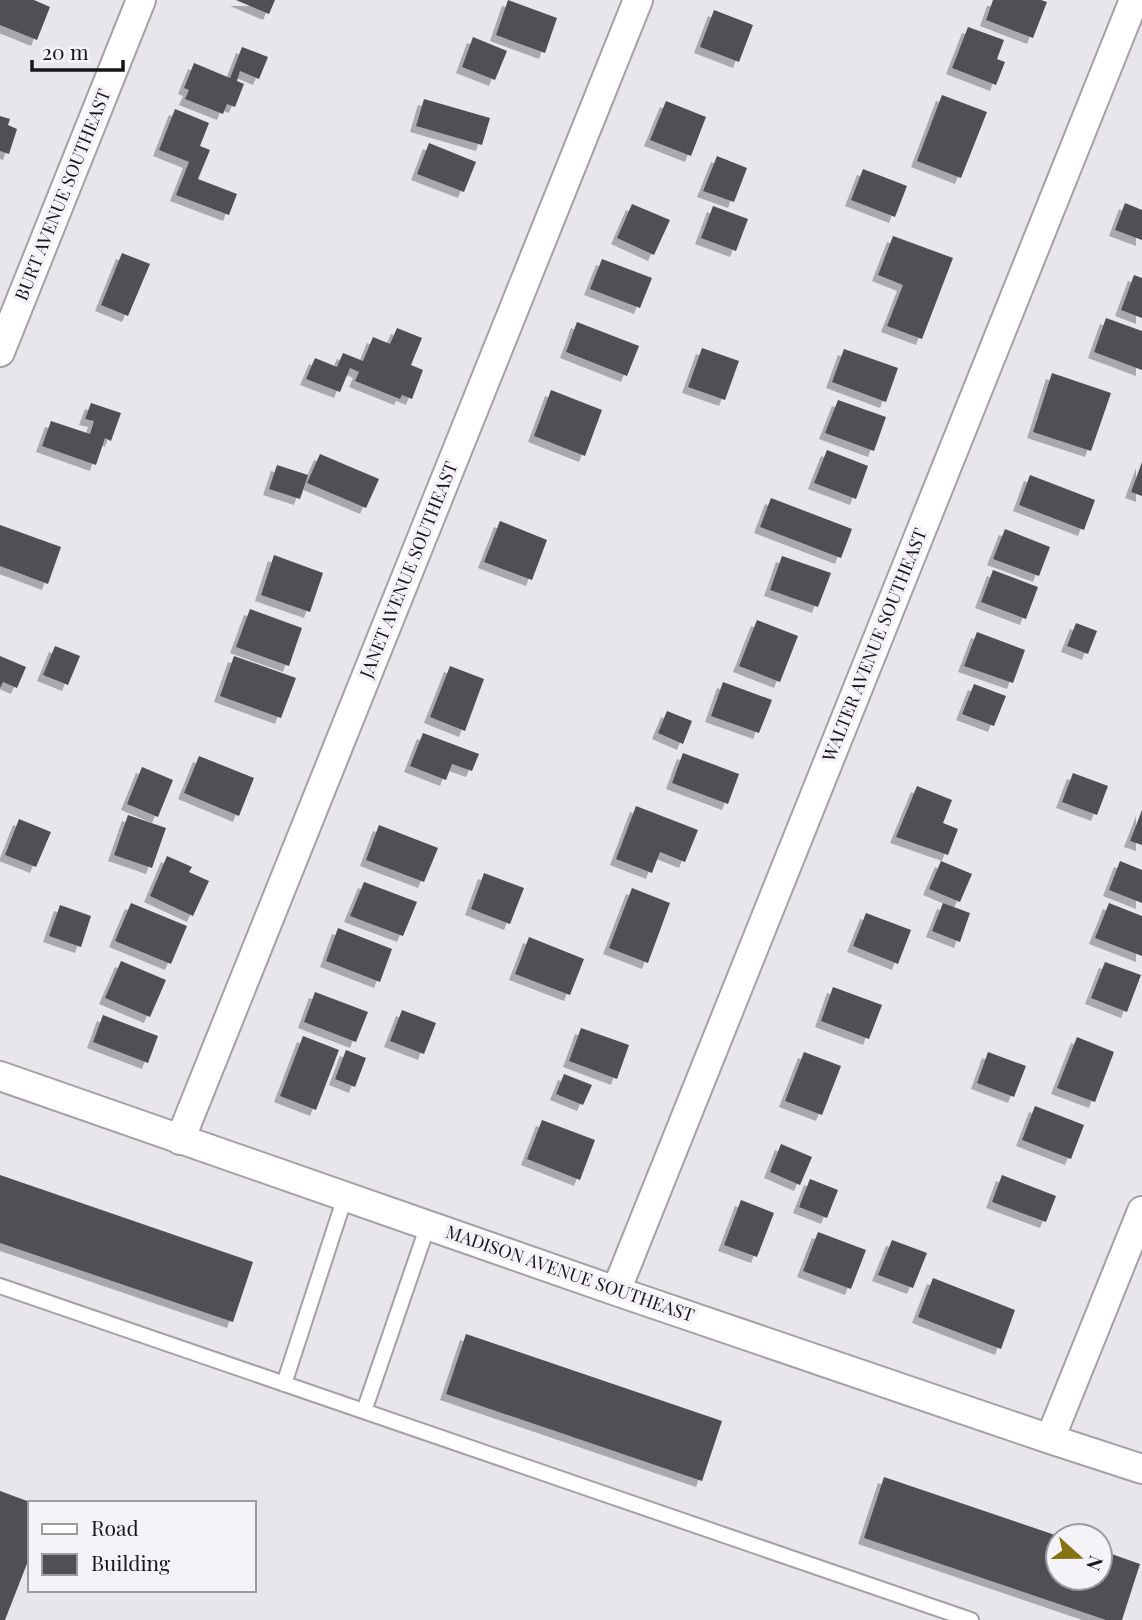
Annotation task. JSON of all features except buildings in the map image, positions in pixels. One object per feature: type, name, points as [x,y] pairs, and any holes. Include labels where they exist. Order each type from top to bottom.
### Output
[{"type":"street","name":"BURT AVENUE SOUTHEAST","points":[[0,352],[141,0]]},
{"type":"street","name":"JANET AVENUE SOUTHEAST","points":[[180,1140],[638,0]]},
{"type":"street","name":"WALTER AVENUE SOUTHEAST","points":[[616,1291],[1134,0]]},
{"type":"street","name":"MADISON AVENUE SOUTHEAST","points":[[0,1076],[616,1291],[1142,1469]]},
{"type":"street","points":[[1050,1439],[1142,1211]]},
{"type":"lane","points":[[284,1384],[345,1197]]},
{"type":"lane","points":[[364,1411],[428,1225]]},
{"type":"lane","points":[[0,1286],[971,1620]]}]
